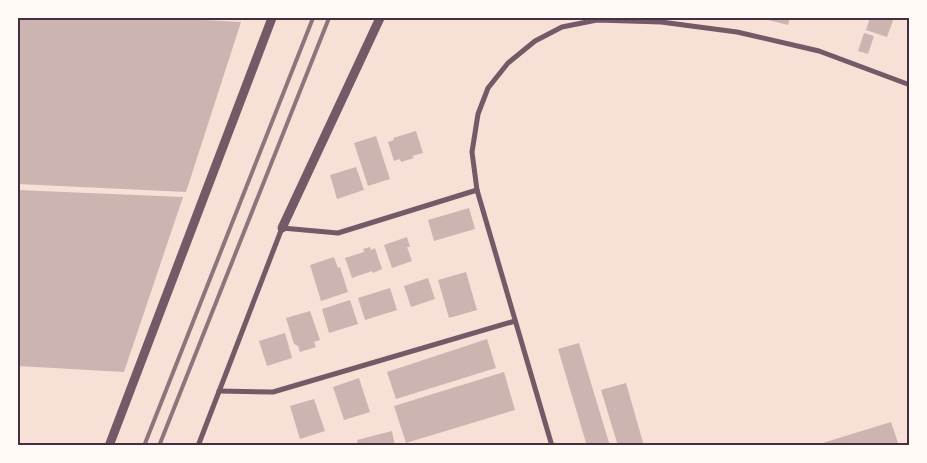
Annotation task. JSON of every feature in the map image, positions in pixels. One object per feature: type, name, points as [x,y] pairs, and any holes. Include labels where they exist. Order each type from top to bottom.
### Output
[{"type":"street","points":[[109,446],[272,18]]},
{"type":"street","points":[[198,446],[282,228],[380,18]]},
{"type":"street","points":[[552,446],[477,190],[472,152],[478,114],[488,88],[508,62],[535,40],[562,27],[597,20],[661,22],[737,32],[820,51],[910,85]]},
{"type":"street","points":[[282,228],[338,233],[477,190]]},
{"type":"street","points":[[219,391],[274,392],[515,321]]},
{"type":"building","points":[[18,18],[204,18],[204,20],[241,22],[186,192],[18,184]]},
{"type":"building","points":[[760,18],[790,18],[788,25]]},
{"type":"building","points":[[870,18],[894,18],[887,37],[866,30]]},
{"type":"building","points":[[864,33],[874,36],[868,54],[858,51]]},
{"type":"building","points":[[416,131],[423,153],[401,162],[400,159],[394,161],[388,142],[394,140],[393,138]]},
{"type":"building","points":[[376,136],[390,179],[368,186],[354,143]]},
{"type":"building","points":[[356,167],[364,190],[337,199],[330,175]]},
{"type":"building","points":[[18,190],[183,197],[124,372],[18,366]]},
{"type":"building","points":[[469,208],[475,229],[434,241],[428,220]]},
{"type":"building","points":[[407,237],[410,247],[407,247],[412,261],[392,268],[384,245]]},
{"type":"building","points":[[370,247],[371,250],[375,248],[382,269],[352,278],[345,258],[364,252],[363,249]]},
{"type":"building","points":[[334,257],[338,268],[340,267],[348,292],[321,301],[310,265]]},
{"type":"building","points":[[466,272],[477,310],[449,318],[438,280]]},
{"type":"building","points":[[428,278],[435,299],[411,307],[404,286]]},
{"type":"building","points":[[390,288],[397,310],[365,320],[358,298]]},
{"type":"building","points":[[350,300],[358,324],[329,333],[322,309]]},
{"type":"building","points":[[310,311],[320,340],[314,342],[316,347],[300,352],[298,346],[294,344],[286,318]]},
{"type":"building","points":[[285,333],[292,358],[267,366],[259,341]]},
{"type":"building","points":[[487,339],[496,368],[396,399],[387,372]]},
{"type":"building","points":[[579,343],[610,446],[587,446],[558,349]]},
{"type":"building","points":[[504,372],[515,410],[406,443],[394,406]]},
{"type":"building","points":[[359,378],[370,412],[344,420],[333,387]]},
{"type":"building","points":[[626,383],[644,446],[618,446],[601,390]]},
{"type":"building","points":[[314,399],[325,431],[300,439],[290,406]]},
{"type":"building","points":[[891,422],[899,446],[816,446],[816,445]]},
{"type":"building","points":[[392,431],[395,446],[358,446],[357,440]]},
{"type":"railway","points":[[144,446],[313,18]]},
{"type":"railway","points":[[159,446],[329,18]]}]
